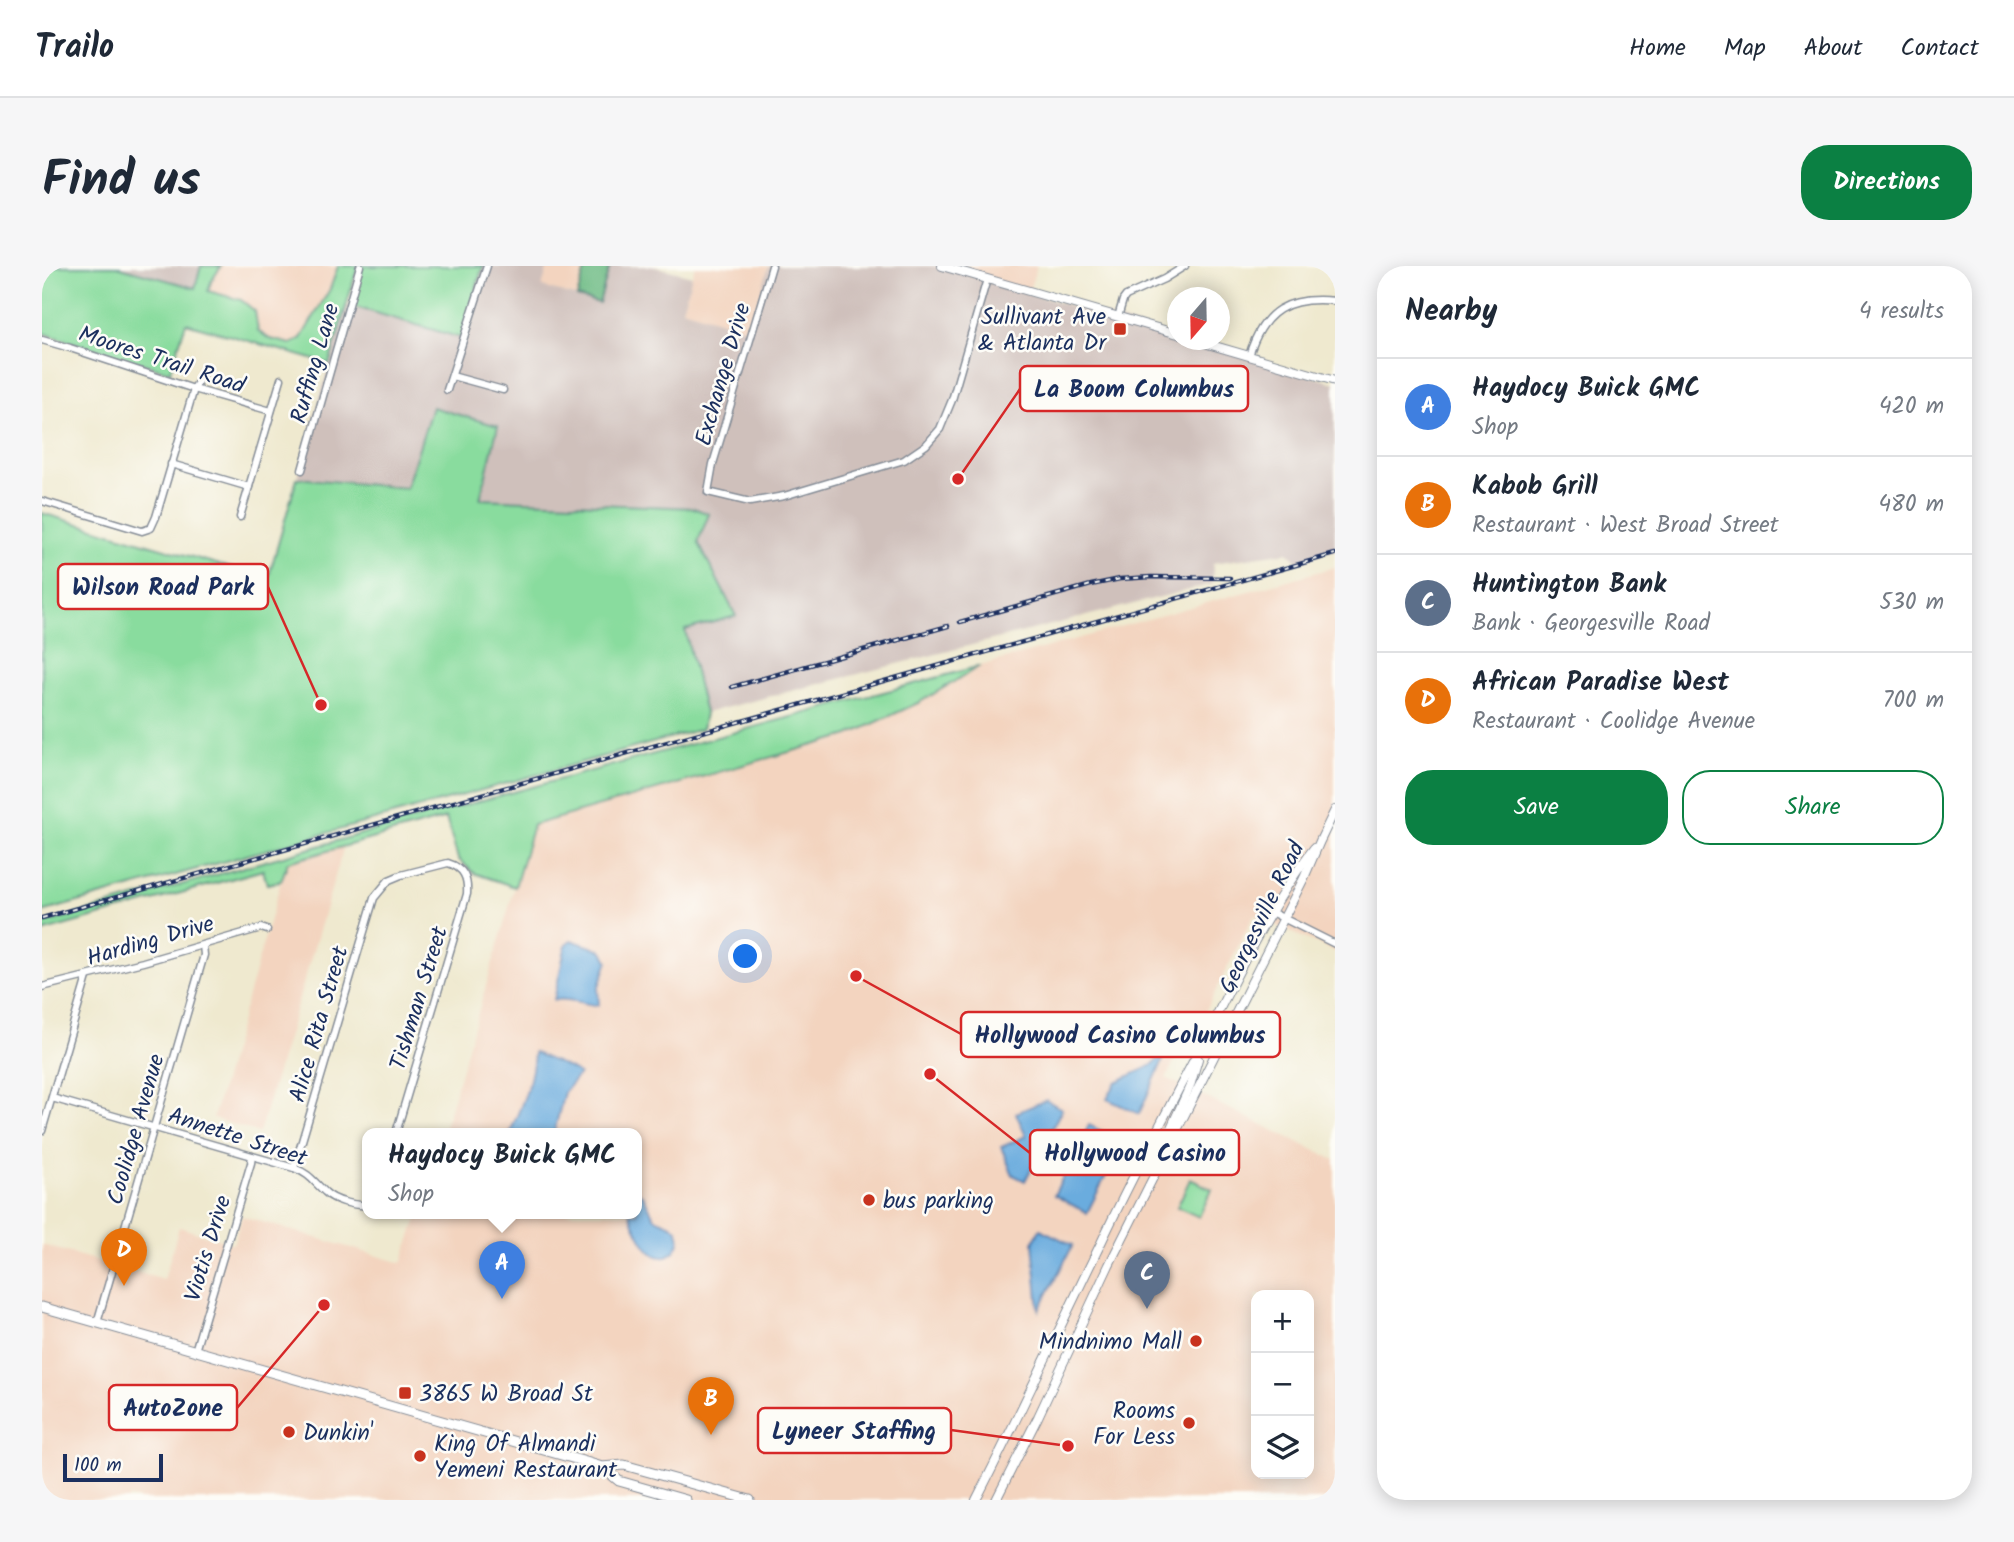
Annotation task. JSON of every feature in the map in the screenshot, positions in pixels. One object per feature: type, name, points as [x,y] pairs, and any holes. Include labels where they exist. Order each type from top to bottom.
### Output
[{"type":"main road","points":[[942,266],[1167,331]]},
{"type":"main road","points":[[1229,350],[1335,381]]},
{"type":"main road","name":"Georgesville Road","points":[[996,1500],[1166,1151],[1304,878],[1335,810]]},
{"type":"main road","name":"Georgesville Road","points":[[976,1500],[1013,1429],[1101,1241],[1202,1044],[1271,912],[1292,876],[1320,841]]},
{"type":"main road","points":[[1166,1151],[1166,1139],[1191,1086],[1202,1044]]},
{"type":"main road","points":[[42,1307],[602,1467],[625,1465],[750,1500]]},
{"type":"main road","points":[[602,1467],[619,1481],[686,1500]]},
{"type":"street","name":"Ruffing Lane","points":[[302,470],[360,266]]},
{"type":"street","points":[[447,390],[487,266]]},
{"type":"street","name":"Exchange Drive","points":[[772,266],[713,464],[708,492],[750,502],[784,496],[892,465],[926,445],[940,429],[947,413],[987,279]]},
{"type":"street","points":[[1118,317],[1126,296],[1164,279],[1180,267]]},
{"type":"street","points":[[1249,356],[1260,328],[1278,311],[1298,301],[1335,301]]},
{"type":"street","name":"Moores Trail Road","points":[[42,340],[271,411]]},
{"type":"street","points":[[42,501],[142,531],[151,528],[194,389],[202,374]]},
{"type":"street","points":[[452,376],[503,390]]},
{"type":"street","points":[[240,517],[281,379]]},
{"type":"street","points":[[172,464],[249,486]]},
{"type":"street","name":"Alice Rita Street","points":[[294,1168],[378,891],[389,880],[441,864],[456,866],[465,873]]},
{"type":"street","name":"Tishman Street","points":[[397,1128],[467,894],[465,873]]},
{"type":"street","points":[[1271,912],[1335,944]]},
{"type":"street","name":"Harding Drive","points":[[42,987],[261,928],[267,930]]},
{"type":"street","name":"Coolidge Avenue","points":[[97,1323],[204,955],[203,945]]},
{"type":"street","points":[[42,1131],[87,976]]},
{"type":"street","name":"Annette Street","points":[[52,1098],[294,1168],[309,1174],[329,1195],[362,1205]]},
{"type":"street","name":"Viotis Drive","points":[[195,1351],[252,1156]]},
{"type":"shaded area","points":[[117,266],[201,266],[195,288]]},
{"type":"shaded area","points":[[221,266],[338,266],[330,289],[300,340],[291,344],[270,339],[257,331],[255,311],[207,291]]},
{"type":"shaded area","points":[[483,266],[548,266],[542,287],[599,303],[610,266],[653,266],[692,276],[682,309],[749,329],[769,266],[935,266],[1167,334],[1167,350],[1221,350],[1335,383],[1335,550],[1296,561],[1288,552],[1213,563],[1212,584],[705,713],[685,630],[736,615],[698,542],[709,514],[694,508],[479,499],[433,407],[406,488],[297,478],[346,305],[461,338]]},
{"type":"shaded area","points":[[548,266],[586,266],[577,297],[541,287]]},
{"type":"shaded area","points":[[695,266],[769,266],[750,330],[682,309]]},
{"type":"shaded area","points":[[935,266],[1037,266],[1028,293]]},
{"type":"shaded area","points":[[1335,567],[1335,952],[1254,915],[1191,1040],[1186,1038],[1166,1078],[1335,1160],[1335,1500],[141,1500],[129,1497],[127,1500],[42,1500],[42,1245],[164,1280],[179,1227],[233,1244],[242,1216],[402,1263],[417,1219],[642,1219],[642,1128],[444,1128],[533,825],[849,735],[920,702],[980,666]]},
{"type":"shaded area","points":[[344,846],[259,1133],[213,1118],[288,862]]},
{"type":"green space","points":[[42,266],[117,266],[195,288],[201,266],[221,266],[208,291],[241,300],[255,311],[258,331],[270,339],[291,344],[300,340],[330,289],[338,266],[358,266],[329,364],[186,323],[170,372],[42,333]]},
{"type":"green space","points":[[362,266],[483,266],[461,338],[352,306]]},
{"type":"green space","points":[[586,266],[610,266],[599,303],[577,297]]},
{"type":"green space","points":[[432,407],[498,426],[480,499],[694,508],[709,514],[698,542],[736,616],[685,630],[705,713],[702,729],[42,912],[42,513],[268,579],[297,478],[406,488]]},
{"type":"green space","points":[[980,666],[920,702],[849,735],[533,825],[515,887],[474,873],[458,859],[446,818],[288,862],[281,881],[267,884],[263,870],[42,932],[42,924],[439,812]]},
{"type":"green space","points":[[1190,1179],[1212,1189],[1199,1217],[1177,1207]]},
{"type":"water","points":[[571,940],[603,951],[608,961],[598,989],[599,1005],[554,1000],[566,944]]},
{"type":"water","points":[[534,1052],[579,1074],[564,1092],[555,1128],[512,1128],[529,1083]]},
{"type":"water","points":[[1160,1058],[1163,1060],[1139,1114],[1107,1099],[1116,1082],[1151,1066]]},
{"type":"water","points":[[1046,1100],[1062,1109],[1025,1181],[1013,1175],[1001,1147],[1026,1136],[1016,1113]]},
{"type":"water","points":[[1089,1125],[1123,1142],[1087,1213],[1054,1195]]},
{"type":"water","points":[[642,1195],[654,1217],[677,1230],[679,1241],[675,1250],[660,1257],[647,1247],[633,1219],[642,1219]]},
{"type":"water","points":[[1040,1229],[1073,1245],[1039,1310],[1033,1243]]},
{"type":"railway","points":[[42,918],[1335,554]]},
{"type":"railway","points":[[960,622],[1120,579],[1230,578]]},
{"type":"railway","points":[[732,687],[948,626]]},
{"type":"place","name":"Sullivant Ave & Atlanta Dr","points":[[1120,329]]},
{"type":"place","name":"La Boom Columbus","points":[[958,479]]},
{"type":"place","name":"Wilson Road Park","points":[[321,705]]},
{"type":"place","name":"Hollywood Casino Columbus","points":[[856,976]]},
{"type":"place","name":"Hollywood Casino","points":[[930,1074]]},
{"type":"place","name":"bus parking","points":[[869,1200]]},
{"type":"place","name":"African Paradise West","points":[[124,1286]]},
{"type":"place","name":"Haydocy Buick GMC","points":[[502,1299]]},
{"type":"place","name":"AutoZone","points":[[324,1305]]},
{"type":"place","name":"Huntington Bank","points":[[1147,1309]]},
{"type":"place","name":"Mindnimo Mall","points":[[1196,1341]]},
{"type":"place","name":"3865 W Broad St","points":[[405,1393]]},
{"type":"place","name":"Rooms For Less","points":[[1189,1423]]},
{"type":"place","name":"Dunkin'","points":[[289,1432]]},
{"type":"place","name":"Kabob Grill","points":[[711,1435]]},
{"type":"place","name":"Lyneer Staffing","points":[[1068,1446]]},
{"type":"place","name":"King Of Almandi Yemeni Restaurant","points":[[420,1456]]}]
